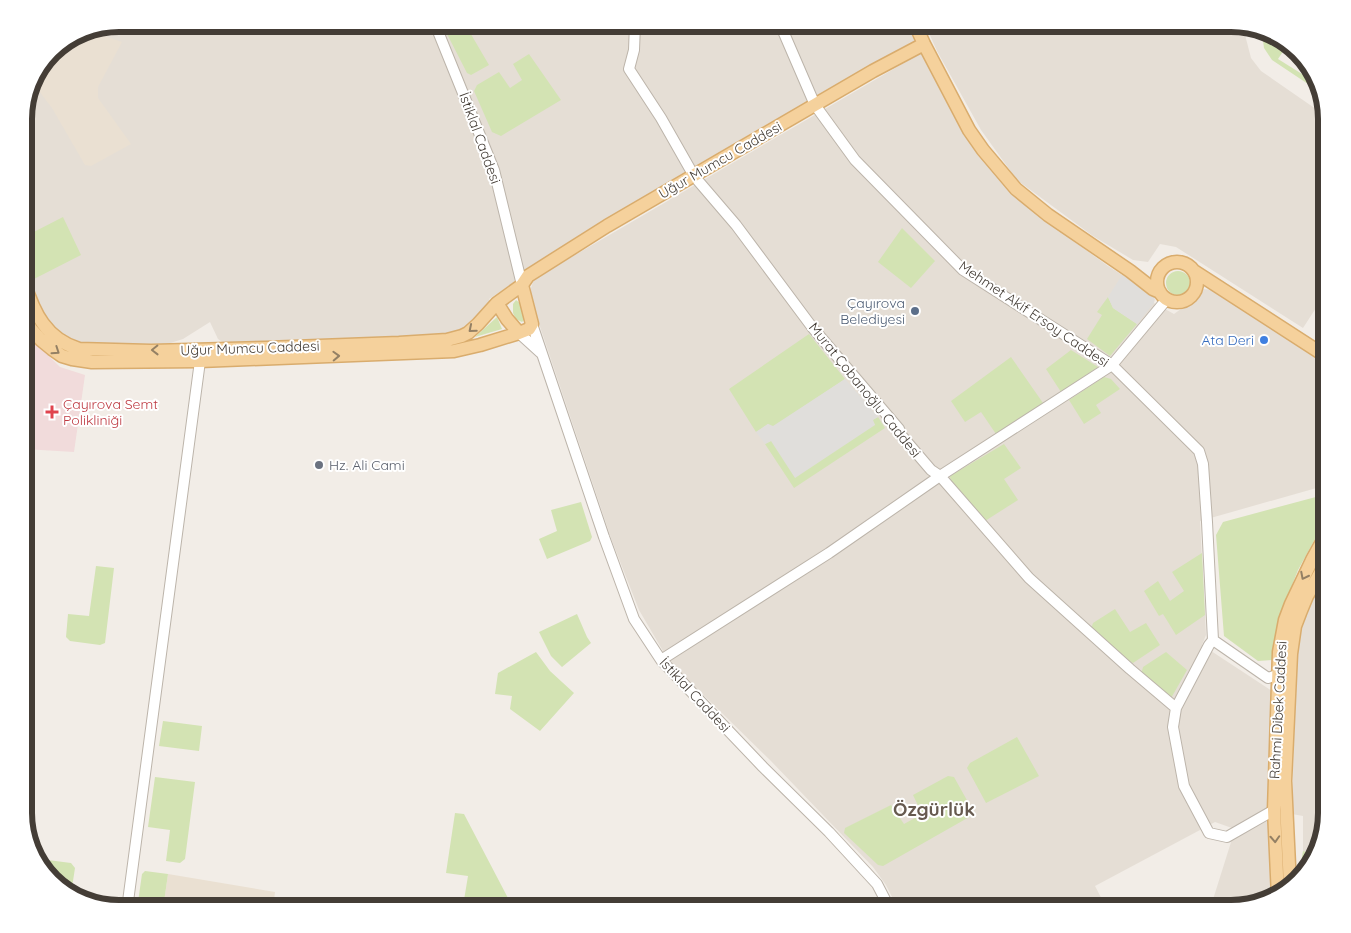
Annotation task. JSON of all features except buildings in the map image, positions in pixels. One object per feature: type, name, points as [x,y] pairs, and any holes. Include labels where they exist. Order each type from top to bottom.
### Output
[{"type":"main road","points":[[919,32],[969,130],[983,150],[1016,189],[1048,215],[1153,289],[1176,302],[1182,301],[1193,294],[1196,289],[1197,283],[1194,271]]},
{"type":"main road","name":"Uğur Mumcu Caddesi","points":[[33,306],[36,314],[50,333],[71,347],[92,350],[266,348],[447,340],[462,336],[478,324],[497,303],[522,285],[528,276],[607,226],[873,71],[924,44]]},
{"type":"main road","points":[[1163,295],[1158,287],[1158,276],[1161,270],[1178,262],[1184,263],[1318,351]]},
{"type":"main road","points":[[1130,271],[1158,276]]},
{"type":"main road","points":[[522,285],[532,324]]},
{"type":"main road","points":[[1196,289],[1218,286]]},
{"type":"main road","points":[[497,303],[519,333]]},
{"type":"main road","name":"Uğur Mumcu Caddesi","points":[[33,331],[62,356],[72,359],[92,362],[200,361],[454,351],[519,333],[532,324]]},
{"type":"main road","name":"Rahmi Dibek Caddesi","points":[[1278,887],[1274,810],[1279,652],[1285,620],[1301,582],[1318,550]]},
{"type":"main road","name":"Rahmi Dibek Caddesi","points":[[1290,878],[1286,781],[1291,654],[1295,626],[1307,596],[1318,577]]},
{"type":"street","name":"İstiklal Caddesi","points":[[438,32],[494,170],[522,285]]},
{"type":"street","name":"Murat Çobanoğlu Caddesi","points":[[635,32],[634,50],[629,69],[661,118],[694,176],[736,225],[812,327],[899,429],[901,436],[931,470],[940,476],[1029,578],[1109,651],[1176,708]]},
{"type":"street","name":"Mehmet Akif Ersoy Caddesi","points":[[783,32],[815,105],[855,160],[963,270],[1112,365],[1199,451],[1203,464],[1213,640]]},
{"type":"street","points":[[661,660],[829,552],[940,476],[1112,365],[1163,295]]},
{"type":"street","name":"İstiklal Caddesi","points":[[532,324],[604,537],[634,619],[661,660],[841,845],[876,884],[886,901]]},
{"type":"street","points":[[519,333],[542,354]]},
{"type":"street","points":[[128,901],[200,361]]},
{"type":"street","points":[[1274,810],[1227,837],[1209,833],[1184,786],[1174,727],[1176,708],[1213,640],[1268,678],[1278,675]]},
{"type":"shaded area","points":[[119,32],[913,32],[917,42],[760,128],[515,277],[516,281],[489,299],[492,304],[465,330],[449,335],[228,346],[218,339],[210,322],[183,339],[164,345],[81,347],[55,330],[43,315],[33,288],[33,114],[35,97],[41,81],[50,66],[62,54],[86,39],[102,34]]},
{"type":"shaded area","points":[[929,32],[1245,33],[1251,58],[1261,71],[1318,110],[1318,305],[1303,328],[1176,247],[1160,244],[1148,262],[1133,260],[1093,236],[1017,180],[981,130],[937,51]]},
{"type":"shaded area","points":[[101,34],[122,42],[98,87],[98,98],[131,144],[91,166],[85,165],[52,108],[38,89],[50,66],[62,54],[86,39]]},
{"type":"shaded area","points":[[921,53],[928,58],[982,156],[999,179],[1042,218],[1108,266],[1155,296],[1154,303],[1174,314],[1203,289],[1213,290],[1318,359],[1318,488],[1200,521],[1206,635],[1202,645],[1272,691],[1269,825],[1271,891],[1243,900],[1213,901],[1232,839],[1232,828],[1215,822],[1095,886],[1103,901],[894,901],[886,885],[873,867],[770,760],[677,669],[663,651],[639,610],[612,541],[529,294],[534,279]]},
{"type":"shaded area","points":[[1122,275],[1155,296],[1154,303],[1137,324],[1113,308],[1108,297]]},
{"type":"shaded area","name":"Çayırova Semt Polikliniği","points":[[33,341],[60,367],[85,375],[74,452],[33,450]]},
{"type":"shaded area","points":[[845,379],[878,417],[873,420],[875,425],[795,478],[771,441],[765,444],[756,432],[768,424],[773,426]]},
{"type":"shaded area","points":[[1318,584],[1318,825],[1310,853],[1303,851],[1303,816],[1292,814],[1296,659],[1300,625]]},
{"type":"shaded area","points":[[168,874],[275,892],[274,901],[164,901]]},
{"type":"green space","points":[[446,32],[470,32],[489,65],[471,75],[467,73]]},
{"type":"green space","points":[[1263,38],[1284,50],[1278,59],[1308,78],[1312,87],[1272,60],[1264,48]]},
{"type":"green space","points":[[529,54],[561,100],[501,136],[492,132],[474,91],[477,85],[499,72],[510,88],[522,80],[513,64]]},
{"type":"green space","points":[[63,217],[81,255],[33,279],[33,232]]},
{"type":"green space","points":[[902,228],[935,261],[911,288],[878,262]]},
{"type":"green space","points":[[1178,271],[1186,275],[1190,283],[1186,291],[1178,295],[1170,291],[1166,283],[1170,275]]},
{"type":"green space","points":[[1108,297],[1113,308],[1137,324],[1110,356],[1087,339],[1102,315],[1097,312]]},
{"type":"green space","points":[[516,300],[521,304],[525,319],[522,322],[516,319],[513,313],[513,304]]},
{"type":"green space","points":[[497,317],[502,329],[475,337]]},
{"type":"green space","points":[[809,334],[845,379],[773,427],[768,424],[756,432],[729,389]]},
{"type":"green space","points":[[1071,350],[1098,367],[1061,392],[1046,369]]},
{"type":"green space","points":[[1011,357],[1043,403],[996,434],[981,412],[965,422],[951,401]]},
{"type":"green space","points":[[1104,377],[1111,379],[1120,389],[1096,405],[1101,413],[1084,424],[1069,400]]},
{"type":"green space","points":[[878,417],[885,428],[794,488],[765,444],[771,441],[875,425],[872,420]]},
{"type":"green space","points":[[1004,444],[1021,468],[1004,479],[1018,500],[985,521],[951,483],[950,476]]},
{"type":"green space","points":[[1318,496],[1318,533],[1298,570],[1278,621],[1272,660],[1258,661],[1224,636],[1216,535],[1223,522]]},
{"type":"green space","points":[[581,502],[592,537],[590,541],[547,559],[539,539],[557,531],[551,510]]},
{"type":"green space","points":[[1202,553],[1205,615],[1176,635],[1163,614],[1159,616],[1144,591],[1158,581],[1170,601],[1184,591],[1172,572]]},
{"type":"green space","points":[[96,566],[114,568],[105,643],[100,645],[70,641],[66,637],[68,614],[89,616]]},
{"type":"green space","points":[[1115,609],[1130,632],[1146,623],[1160,645],[1133,663],[1128,660],[1091,629],[1093,623]]},
{"type":"green space","points":[[577,614],[591,643],[562,667],[551,656],[539,632]]},
{"type":"green space","points":[[536,652],[550,671],[574,693],[540,731],[510,709],[512,696],[495,694],[498,673]]},
{"type":"green space","points":[[1166,652],[1187,670],[1170,700],[1141,675],[1143,667]]},
{"type":"green space","points":[[163,721],[202,726],[199,751],[159,746]]},
{"type":"green space","points":[[1017,737],[1039,776],[986,803],[967,768],[970,763]]},
{"type":"green space","points":[[948,776],[954,777],[973,811],[971,816],[883,866],[878,865],[844,833],[845,828],[891,805],[904,824],[922,814],[913,795]]},
{"type":"green space","points":[[155,777],[195,782],[185,859],[180,863],[166,861],[170,830],[148,827]]},
{"type":"green space","points":[[33,785],[35,785],[33,802]]},
{"type":"green space","points":[[455,813],[464,814],[509,901],[464,900],[468,876],[446,873]]},
{"type":"green space","points":[[1303,851],[1310,853],[1304,862],[1300,867]]},
{"type":"green space","points":[[46,860],[71,863],[75,868],[72,887],[50,867]]},
{"type":"green space","points":[[145,871],[168,874],[164,901],[138,901],[142,874]]},
{"type":"place","name":"Çayırova Belediyesi","points":[[915,311]]},
{"type":"place","name":"Ata Deri","points":[[1264,340]]},
{"type":"place","name":"Çayırova Semt Polikliniği","points":[[52,412]]},
{"type":"place","name":"Hz. Ali Cami","points":[[319,465]]},
{"type":"district","name":"Özgürlük","points":[[934,809]]}]
